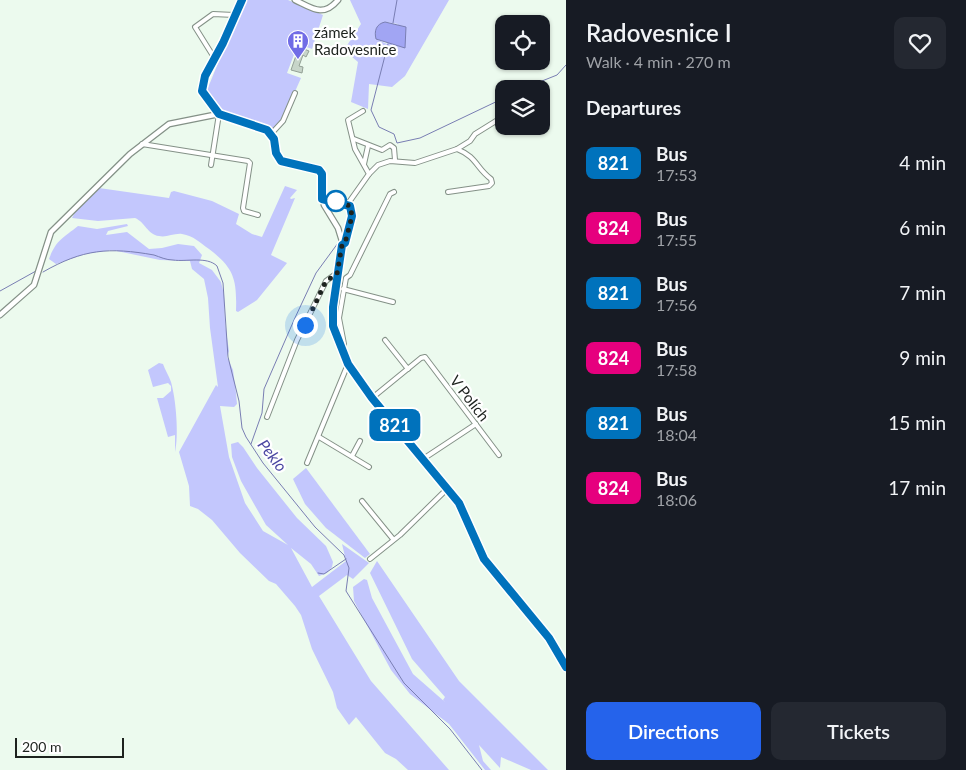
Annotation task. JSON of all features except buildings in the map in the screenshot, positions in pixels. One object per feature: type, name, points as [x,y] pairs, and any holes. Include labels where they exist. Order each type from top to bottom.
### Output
[{"type":"street","points":[[211,165],[219,114],[202,91],[203,81],[242,0]]},
{"type":"street","points":[[295,0],[312,8],[324,10],[330,8],[338,0]]},
{"type":"street","points":[[215,59],[195,27],[213,14],[234,15]]},
{"type":"street","points":[[272,134],[283,121],[295,93]]},
{"type":"street","points":[[363,111],[348,120],[356,149],[369,174]]},
{"type":"street","points":[[0,314],[34,285],[52,232],[130,154],[169,124],[219,114],[260,126],[272,134],[277,157],[281,161],[319,170],[322,174],[322,199],[338,228],[342,245],[333,307],[333,326],[342,353],[348,364],[372,398],[459,503],[484,559],[549,638],[566,667]]},
{"type":"street","points":[[364,164],[378,165],[395,160],[415,163],[457,149],[470,141],[475,134],[495,122]]},
{"type":"street","points":[[354,139],[382,150],[388,145],[394,148],[395,160]]},
{"type":"street","points":[[142,144],[248,161],[250,163],[243,208],[244,211],[258,215]]},
{"type":"street","points":[[364,164],[368,146]]},
{"type":"street","points":[[448,192],[489,186],[492,183],[491,178],[483,172],[469,154],[457,149]]},
{"type":"street","points":[[347,204],[378,165]]},
{"type":"street","points":[[342,353],[344,344],[339,318],[346,278],[350,275],[390,194],[394,192]]},
{"type":"street","points":[[322,199],[350,206],[352,216],[345,243],[342,245]]},
{"type":"street","points":[[266,417],[297,340],[326,281],[337,274]]},
{"type":"street","points":[[343,289],[393,302]]},
{"type":"street","points":[[372,398],[408,369],[385,340]]},
{"type":"street","name":"V Polích","points":[[408,369],[423,357],[499,455]]},
{"type":"street","points":[[307,463],[348,364]]},
{"type":"street","points":[[423,459],[476,424]]},
{"type":"street","points":[[319,436],[368,467]]},
{"type":"street","points":[[352,456],[360,441]]},
{"type":"street","points":[[370,559],[447,489]]},
{"type":"street","points":[[362,501],[393,539]]},
{"type":"shaded area","points":[[244,0],[288,0],[323,15],[312,49],[298,44],[287,73],[301,78],[278,130],[224,111],[207,90]]},
{"type":"shaded area","points":[[350,0],[449,0],[405,76],[392,87],[369,84],[368,109],[351,102],[358,62],[344,50],[361,24]],"holes":[[[385,22],[398,24],[387,44],[376,39],[375,35]]]},
{"type":"shaded area","points":[[385,22],[406,27],[405,48],[376,39],[376,28]]},
{"type":"shaded area","points":[[285,186],[297,190],[290,198],[295,198],[271,255],[287,263],[257,300],[238,312],[236,311],[236,290],[229,269],[224,262],[193,238],[182,234],[155,235],[135,218],[98,221],[72,218],[75,212],[99,188],[169,198],[171,192],[174,191],[212,201],[239,214],[236,224],[252,234],[262,237]]},
{"type":"shaded area","points":[[127,224],[128,226],[108,231],[106,235],[127,232],[149,249],[178,244],[194,246],[202,255],[199,263],[212,270],[221,282],[229,351],[227,357],[233,370],[237,404],[234,407],[220,406],[229,457],[245,503],[263,531],[288,545],[266,525],[241,481],[232,457],[231,444],[238,442],[297,518],[326,546],[333,562],[332,567],[327,573],[319,576],[311,564],[291,548],[312,587],[346,561],[342,544],[369,563],[353,579],[347,575],[319,596],[371,681],[449,770],[408,770],[396,759],[385,753],[356,717],[349,725],[337,708],[333,692],[312,649],[301,615],[295,606],[276,584],[269,581],[240,553],[212,520],[198,509],[190,506],[189,486],[179,452],[216,385],[218,387],[208,298],[204,279],[192,269],[190,261],[160,260],[112,250],[85,254],[56,264],[49,259],[57,243],[78,226],[97,229]]},
{"type":"shaded area","points":[[159,363],[163,364],[173,389],[177,427],[175,452],[175,435],[168,437],[157,398],[163,398],[171,391],[171,386],[168,383],[153,387],[148,370]]},
{"type":"shaded area","points":[[306,468],[370,554],[365,558],[326,528],[305,504],[293,479]]},
{"type":"shaded area","points":[[377,561],[459,681],[548,770],[531,770],[501,757],[500,768],[479,745],[483,761],[491,770],[485,770],[449,724],[410,694],[391,670],[354,601],[353,587],[364,579],[367,580],[372,598],[413,674],[445,702],[443,700],[445,697],[412,659],[370,573]]},
{"type":"waterway","points":[[393,23],[397,0]]},
{"type":"waterway","points":[[388,44],[371,110],[379,127],[394,134],[397,143],[420,138],[495,102]]},
{"type":"waterway","points":[[544,80],[557,75],[566,65]]},
{"type":"waterway","points":[[251,444],[262,413],[264,389],[316,273],[338,243]]},
{"type":"waterway","name":"Peklo","points":[[43,272],[57,264],[84,254],[110,251],[138,252],[170,260],[202,260],[217,266],[223,283],[228,357],[239,401],[242,428],[246,437],[263,463],[315,527],[344,555],[349,568],[346,591],[404,683],[450,729],[482,770]]},
{"type":"waterway","name":"Peklo","points":[[0,291],[36,271]]},
{"type":"waterway","points":[[318,573],[324,574],[346,559]]},
{"type":"bus line","name":"821","points":[[242,0],[223,43],[203,81],[202,91],[204,96],[219,114],[260,126],[272,134],[277,157],[281,161],[319,170],[322,174],[322,199],[350,206],[352,219],[345,243],[342,245],[333,307],[333,326],[342,353],[372,398],[459,503],[484,559],[549,638],[566,667]]},
{"type":"place","name":"zámek Radovesnice","points":[[298,60]]},
{"type":"route","points":[[305,325],[326,281],[337,274],[342,245],[345,243],[352,219],[350,206],[336,201]]}]
